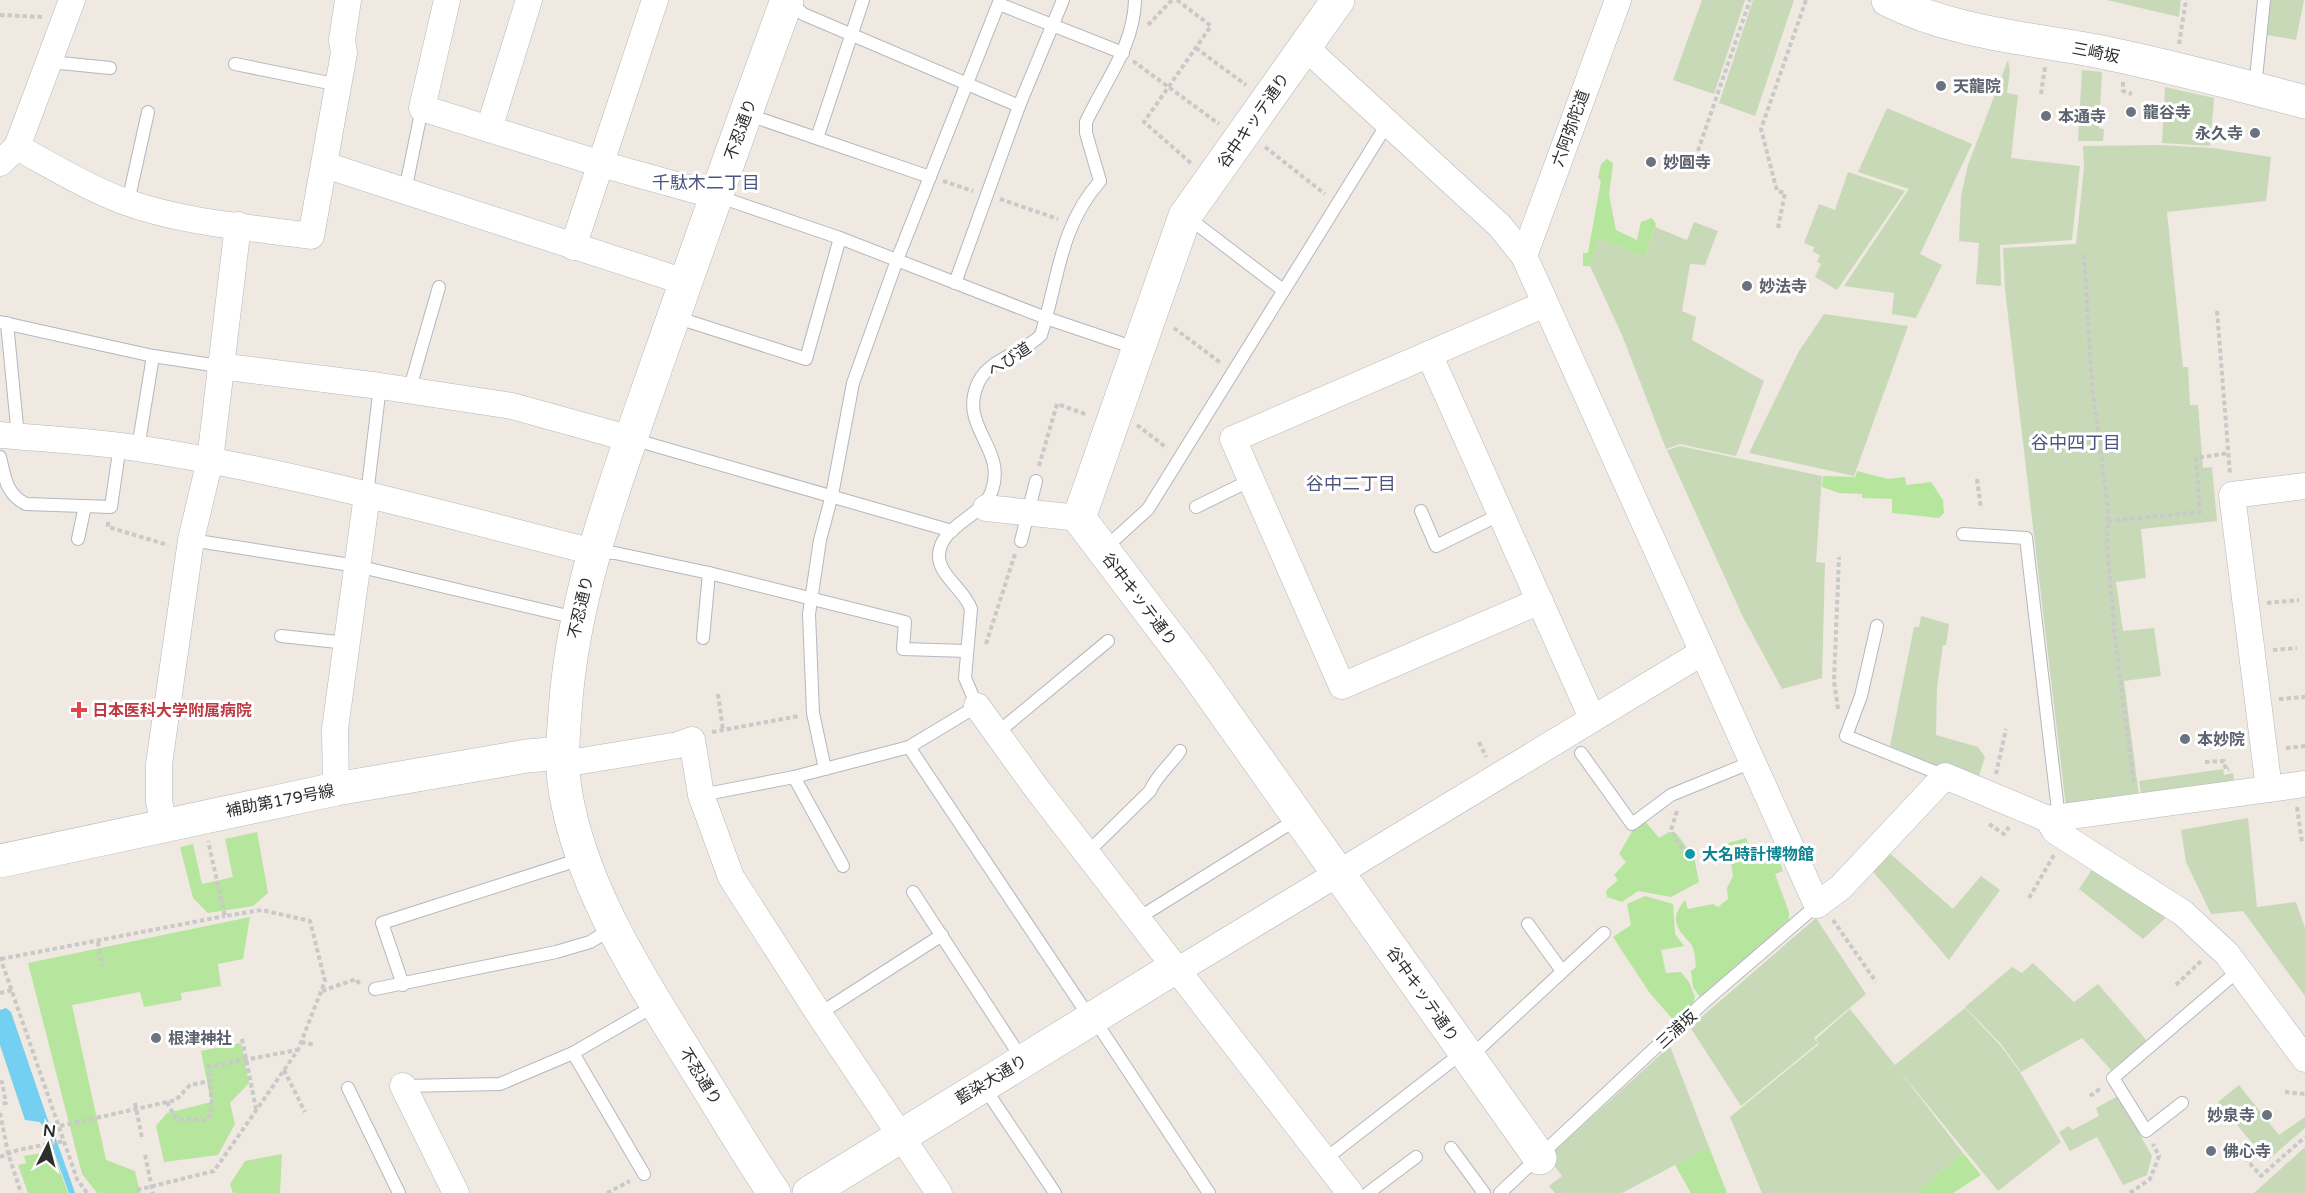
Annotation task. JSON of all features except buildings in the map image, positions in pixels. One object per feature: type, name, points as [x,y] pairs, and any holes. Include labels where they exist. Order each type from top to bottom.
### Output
[{"type":"street","points":[[70,9],[50,62],[9,155],[128,202],[200,221],[311,236],[339,85],[348,0]]},
{"type":"street","points":[[447,0],[422,108],[601,164],[716,196]]},
{"type":"street","points":[[489,129],[529,0]]},
{"type":"street","points":[[573,248],[655,0]]},
{"type":"street","name":"不忍通り","points":[[774,1193],[657,1004],[614,928],[582,858],[565,788],[563,758],[568,663],[576,618],[594,552],[684,282],[788,0]]},
{"type":"street","name":"谷中キッテ通り","points":[[1338,0],[1185,216],[1079,518],[1195,671],[1297,819],[1540,1158]]},
{"type":"street","name":"六阿弥陀道","points":[[1524,256],[1618,0]]},
{"type":"street","name":"三崎坂","points":[[1888,0],[1917,13],[1960,26],[2175,68],[2305,102]]},
{"type":"street","points":[[1305,47],[1389,121],[1500,226],[1524,256],[1752,762],[1819,904],[1841,887],[1945,776],[2057,825],[2183,913],[2240,970],[2305,1059]]},
{"type":"street","points":[[325,165],[573,248],[684,282]]},
{"type":"street","points":[[164,825],[159,801],[159,764],[190,545],[210,460],[219,366],[238,225]]},
{"type":"street","points":[[1540,601],[1342,686],[1233,440],[1545,304]]},
{"type":"street","points":[[1429,354],[1592,718]]},
{"type":"street","points":[[219,366],[380,386],[512,406],[631,439]]},
{"type":"street","points":[[9,436],[129,446],[210,460],[367,495],[594,552]]},
{"type":"street","points":[[2267,777],[2232,495],[2305,486]]},
{"type":"street","points":[[336,789],[335,729],[367,495]]},
{"type":"street","points":[[982,508],[1079,518]]},
{"type":"street","points":[[1176,970],[1703,652]]},
{"type":"street","points":[[977,706],[1176,970],[1350,1193]]},
{"type":"street","points":[[563,758],[678,745],[692,740],[701,795],[731,877],[819,1014],[939,1193]]},
{"type":"street","name":"補助第179号線","points":[[0,861],[336,789],[527,756],[563,758]]},
{"type":"street","points":[[2057,825],[2267,777],[2300,784]]},
{"type":"street","name":"藍染大通り","points":[[809,1193],[982,1084],[1176,970]]},
{"type":"street","points":[[403,1086],[456,1193]]},
{"type":"lane","points":[[788,0],[803,14],[1019,106]]},
{"type":"lane","points":[[817,138],[863,0]]},
{"type":"lane","points":[[955,283],[1019,106],[1063,0]]},
{"type":"lane","name":"へび道","points":[[977,706],[965,678],[971,609],[968,601],[939,563],[939,552],[952,531],[982,508],[990,494],[996,463],[975,424],[973,413],[979,382],[990,369],[1034,342],[1041,335],[1070,224],[1084,199],[1100,181],[1086,133],[1086,122],[1123,53],[1134,21],[1135,0]]},
{"type":"lane","points":[[2255,88],[2264,0]]},
{"type":"lane","points":[[825,769],[813,713],[809,625],[820,540],[832,495],[853,383],[897,260],[999,2],[1052,27],[1123,53]]},
{"type":"lane","points":[[50,62],[110,68]]},
{"type":"lane","points":[[235,64],[339,85]]},
{"type":"lane","points":[[405,191],[422,108]]},
{"type":"lane","points":[[128,202],[148,112]]},
{"type":"lane","points":[[745,114],[930,177]]},
{"type":"lane","points":[[1103,549],[1148,509],[1389,121]]},
{"type":"lane","points":[[716,196],[738,201],[840,238],[1046,318],[1139,350]]},
{"type":"lane","points":[[1185,216],[1283,290]]},
{"type":"lane","points":[[674,317],[806,359],[840,238]]},
{"type":"lane","points":[[409,391],[439,287]]},
{"type":"lane","points":[[9,436],[4,322],[153,356],[219,366]]},
{"type":"lane","points":[[0,457],[8,490],[16,499],[26,504],[111,507],[153,356]]},
{"type":"lane","points":[[367,495],[380,386]]},
{"type":"lane","points":[[631,439],[952,531]]},
{"type":"lane","points":[[1196,507],[1251,480]]},
{"type":"lane","points":[[1021,541],[1036,481]]},
{"type":"lane","points":[[78,539],[85,506]]},
{"type":"lane","points":[[1421,511],[1436,546],[1501,514]]},
{"type":"lane","points":[[1963,534],[2026,538],[2057,825]]},
{"type":"lane","points":[[190,545],[357,566],[576,618]]},
{"type":"lane","points":[[594,552],[615,553],[709,573],[905,622],[903,649],[967,651]]},
{"type":"lane","points":[[703,638],[709,573]]},
{"type":"lane","points":[[1877,626],[1861,696],[1846,736],[1945,776]]},
{"type":"lane","points":[[281,636],[347,643]]},
{"type":"lane","points":[[997,733],[1108,641]]},
{"type":"lane","points":[[701,795],[794,777],[909,747],[977,706]]},
{"type":"lane","points":[[909,747],[1209,1193]]},
{"type":"lane","points":[[1087,853],[1150,791],[1153,783],[1180,751]]},
{"type":"lane","points":[[1581,753],[1632,825],[1671,795],[1752,762]]},
{"type":"lane","points":[[794,777],[843,866]]},
{"type":"lane","points":[[1137,919],[1297,819]]},
{"type":"lane","points":[[403,985],[382,924],[582,858]]},
{"type":"lane","points":[[913,892],[1023,1060]]},
{"type":"lane","name":"三浦坂","points":[[1500,1193],[1703,1003],[1819,904]]},
{"type":"lane","points":[[1527,924],[1562,971]]},
{"type":"lane","points":[[375,989],[556,952],[590,942],[614,928]]},
{"type":"lane","points":[[1324,1160],[1466,1055],[1604,933]]},
{"type":"lane","points":[[819,1014],[942,935]]},
{"type":"lane","points":[[2182,1103],[2146,1131],[2113,1078],[2240,970]]},
{"type":"lane","points":[[403,1086],[500,1084],[573,1053],[657,1004]]},
{"type":"lane","points":[[573,1053],[644,1174]]},
{"type":"lane","points":[[982,1084],[1054,1193]]},
{"type":"lane","points":[[348,1088],[399,1193]]},
{"type":"lane","points":[[1451,1148],[1484,1193]]},
{"type":"lane","points":[[1368,1193],[1416,1157]]},
{"type":"path","points":[[1129,36],[1155,20],[1174,0],[1211,26],[1144,122],[1210,180]]},
{"type":"path","points":[[1693,165],[1750,0]]},
{"type":"path","points":[[1778,228],[1785,193],[1778,191],[1761,129],[1806,0]]},
{"type":"path","points":[[2175,68],[2186,0]]},
{"type":"path","points":[[0,15],[70,9]]},
{"type":"path","points":[[1196,48],[1266,101]]},
{"type":"path","points":[[1123,53],[1337,204]]},
{"type":"path","points":[[2084,255],[2092,385],[2102,446],[2115,640],[2134,786]]},
{"type":"path","points":[[2217,311],[2232,495]]},
{"type":"path","points":[[1152,312],[1233,372]]},
{"type":"path","points":[[1036,481],[1057,404],[1115,418],[1180,457]]},
{"type":"path","points":[[2108,521],[2200,512],[2196,458],[2229,453]]},
{"type":"path","points":[[1977,479],[1981,509]]},
{"type":"path","points":[[111,507],[108,527],[190,545]]},
{"type":"path","points":[[965,678],[983,652],[1021,541]]},
{"type":"path","points":[[1839,557],[1834,681],[1839,714],[1849,727]]},
{"type":"path","points":[[2246,605],[2299,600]]},
{"type":"path","points":[[718,694],[723,730]]},
{"type":"path","points":[[692,740],[709,732],[813,713]]},
{"type":"path","points":[[1988,794],[1998,771],[2006,729]]},
{"type":"path","points":[[1479,742],[1489,762]]},
{"type":"path","points":[[2205,762],[2224,761],[2226,770],[2267,777]]},
{"type":"path","points":[[2300,784],[2302,842]]},
{"type":"path","points":[[1684,791],[1671,830],[1684,852]]},
{"type":"path","points":[[2029,898],[2057,825]]},
{"type":"path","points":[[206,835],[225,916]]},
{"type":"path","points":[[1819,904],[1876,982]]},
{"type":"path","points":[[87,1193],[77,1179],[0,958],[98,942],[262,910],[310,921],[326,981],[298,1050],[214,1171],[137,1190]]},
{"type":"path","points":[[98,942],[102,965]]},
{"type":"path","points":[[2176,985],[2217,945]]},
{"type":"path","points":[[321,992],[356,979]]},
{"type":"path","points":[[0,993],[13,990]]},
{"type":"path","points":[[242,1040],[256,1109]]},
{"type":"path","points":[[301,1042],[315,1045]]},
{"type":"path","points":[[167,1102],[176,1119],[208,1120],[212,1107],[208,1067],[298,1050]]},
{"type":"path","points":[[284,1070],[305,1112]]},
{"type":"path","points":[[60,1126],[176,1100],[190,1085],[210,1081]]},
{"type":"path","points":[[0,1083],[2,1083],[6,1103],[0,1104]]},
{"type":"path","points":[[2285,1092],[2305,1094]]},
{"type":"path","points":[[135,1103],[142,1138]]},
{"type":"path","points":[[0,1113],[8,1153],[21,1193]]},
{"type":"path","points":[[2130,1193],[2150,1179],[2159,1156],[2146,1131]]},
{"type":"path","points":[[2240,1152],[2261,1176],[2305,1137]]},
{"type":"path","points":[[0,1157],[8,1153],[64,1141]]},
{"type":"path","points":[[145,1155],[153,1193]]},
{"type":"path","points":[[607,1193],[644,1174]]},
{"type":"green space","points":[[1702,0],[1745,0],[1714,94],[1673,80]]},
{"type":"green space","points":[[1753,0],[1794,0],[1755,116],[1719,103]]},
{"type":"green space","points":[[2107,0],[2181,0],[2179,17]]},
{"type":"green space","points":[[2270,0],[2304,0],[2296,40],[2267,35]]},
{"type":"green space","points":[[2008,60],[2010,71],[2007,93],[2018,95],[2011,158],[2080,166],[2072,240],[2000,245],[2001,286],[1976,284],[1979,243],[1959,241],[1961,196],[1968,165]]},
{"type":"green space","points":[[2082,70],[2102,72],[2099,128],[2104,129],[2103,141],[2078,141]]},
{"type":"green space","points":[[2165,87],[2214,98],[2210,146],[2162,143]]},
{"type":"green space","points":[[1887,108],[1972,144],[1920,254],[1942,265],[1916,318],[1892,314],[1894,293],[1844,286],[1909,189],[1858,172]]},
{"type":"green space","points":[[2160,145],[2213,148],[2271,157],[2266,201],[2167,212],[2183,367],[2188,367],[2190,405],[2198,405],[2203,468],[2212,467],[2217,521],[2141,529],[2146,578],[2116,582],[2123,631],[2154,628],[2161,676],[2124,681],[2139,796],[2066,807],[2005,290],[2003,248],[2076,244],[2084,168],[2083,146]]},
{"type":"green space","points":[[1607,159],[1613,163],[1609,195],[1616,230],[1637,240],[1641,222],[1652,218],[1656,224],[1645,257],[1599,239],[1590,266],[1583,266],[1583,253],[1588,253],[1601,181],[1598,178],[1601,164]]},
{"type":"green space","points":[[1848,172],[1905,191],[1837,290],[1815,277],[1821,264],[1817,262],[1820,255],[1813,252],[1814,247],[1804,243],[1819,204],[1835,210]]},
{"type":"green space","points":[[1694,222],[1718,231],[1705,265],[1690,264],[1682,311],[1696,317],[1692,340],[1764,381],[1736,456],[1680,444],[1666,449],[1622,335],[1590,266],[1599,239],[1645,257],[1655,227],[1687,240]]},
{"type":"green space","points":[[1824,314],[1908,326],[1854,476],[1749,453],[1799,351]]},
{"type":"green space","points":[[1680,446],[1822,476],[1816,562],[1825,563],[1822,678],[1782,689],[1742,615],[1667,450]]},
{"type":"green space","points":[[1857,471],[1888,479],[1905,477],[1906,485],[1931,482],[1943,500],[1944,513],[1939,518],[1892,513],[1892,499],[1862,498],[1862,494],[1839,493],[1822,487],[1823,476],[1855,477]]},
{"type":"green space","points":[[1921,616],[1949,624],[1946,645],[1943,645],[1937,687],[1936,735],[1978,747],[1985,757],[1977,782],[1890,746],[1914,627],[1919,627]]},
{"type":"green space","points":[[2223,769],[2224,775],[2233,773],[2235,785],[2142,800],[2139,781]]},
{"type":"green space","points":[[2248,818],[2257,907],[2296,902],[2305,928],[2305,996],[2243,911],[2211,914],[2186,862],[2181,830]]},
{"type":"green space","points":[[1645,821],[1659,838],[1669,832],[1676,833],[1694,857],[1699,882],[1671,897],[1638,891],[1622,902],[1607,897],[1606,891],[1618,880],[1614,875],[1626,862],[1619,854],[1634,828]]},
{"type":"green space","points":[[257,832],[268,893],[253,906],[208,913],[193,898],[180,847],[193,844],[202,884],[233,877],[225,839]]},
{"type":"green space","points":[[1746,838],[1754,857],[1775,849],[1783,871],[1775,874],[1789,912],[1789,920],[1700,997],[1693,987],[1691,971],[1696,967],[1693,949],[1678,928],[1677,913],[1685,900],[1688,909],[1713,904],[1718,907],[1728,899],[1727,888],[1733,876],[1728,843]]},
{"type":"green space","points":[[1885,849],[1953,909],[1981,876],[2000,890],[1949,960],[1869,867]]},
{"type":"green space","points":[[2095,865],[2172,912],[2143,939],[2079,889]]},
{"type":"green space","points":[[1645,896],[1673,904],[1675,934],[1684,946],[1661,950],[1666,973],[1681,972],[1689,982],[1695,997],[1692,1007],[1676,1023],[1649,992],[1613,937],[1631,925],[1627,904]]},
{"type":"green space","points":[[250,917],[243,959],[218,964],[221,986],[181,993],[182,1000],[144,1007],[140,992],[72,1005],[106,1160],[135,1171],[140,1193],[97,1193],[82,1174],[28,963]]},
{"type":"green space","points":[[1816,918],[1866,994],[1814,1038],[1818,1043],[1741,1106],[1690,1027]]},
{"type":"green space","points":[[2033,963],[2074,1002],[2098,984],[2148,1042],[2111,1070],[2082,1038],[2021,1072],[2001,1044],[1965,1007],[2012,967],[2022,973]]},
{"type":"green space","points":[[1965,1008],[2000,1045],[2020,1072],[2061,1142],[1998,1191],[1898,1069],[1963,1153],[1916,1193],[1762,1193],[1730,1117],[1819,1044],[1816,1039],[1850,1009],[1895,1065]]},
{"type":"green space","points":[[241,1043],[249,1083],[230,1103],[235,1124],[218,1155],[164,1162],[156,1126],[167,1113],[211,1102],[201,1051]]},
{"type":"green space","points":[[1670,1046],[1709,1147],[1622,1193],[1555,1193],[1549,1186],[1562,1176],[1548,1157]]},
{"type":"green space","points":[[2239,1085],[2279,1135],[2305,1117],[2305,1128],[2267,1161],[2218,1102]]},
{"type":"green space","points":[[2118,1096],[2152,1156],[2147,1175],[2123,1185],[2097,1137],[2070,1151],[2059,1132],[2069,1126],[2072,1130],[2099,1116],[2096,1108]]},
{"type":"green space","points":[[1709,1147],[1727,1193],[1691,1193],[1675,1165]]},
{"type":"green space","points":[[2305,1147],[2305,1193],[2254,1193]]},
{"type":"green space","points":[[53,1151],[68,1193],[28,1193],[18,1165],[26,1163],[24,1156]]},
{"type":"green space","points":[[1963,1153],[1981,1175],[1953,1193],[1916,1193]]},
{"type":"green space","points":[[282,1154],[280,1193],[233,1193],[230,1184],[245,1161]]},
{"type":"water","points":[[6,1008],[11,1012],[52,1132],[49,1137],[40,1122],[25,1120],[0,1045],[0,1010]]},
{"type":"waterway","points":[[51,1134],[72,1193]]},
{"type":"place","name":"天龍院","points":[[1941,86]]},
{"type":"place","name":"龍谷寺","points":[[2131,112]]},
{"type":"place","name":"本通寺","points":[[2046,116]]},
{"type":"place","name":"永久寺","points":[[2255,133]]},
{"type":"place","name":"妙圓寺","points":[[1651,162]]},
{"type":"place","name":"妙法寺","points":[[1747,286]]},
{"type":"place","name":"日本医科大学附属病院","points":[[79,710]]},
{"type":"place","name":"本妙院","points":[[2185,739]]},
{"type":"place","name":"大名時計博物館","points":[[1690,854]]},
{"type":"place","name":"根津神社","points":[[156,1038]]},
{"type":"place","name":"妙泉寺","points":[[2267,1115]]},
{"type":"place","name":"佛心寺","points":[[2211,1151]]},
{"type":"district","name":"千駄木二丁目","points":[[706,183]]},
{"type":"district","name":"谷中四丁目","points":[[2076,443]]},
{"type":"district","name":"谷中二丁目","points":[[1351,484]]}]
